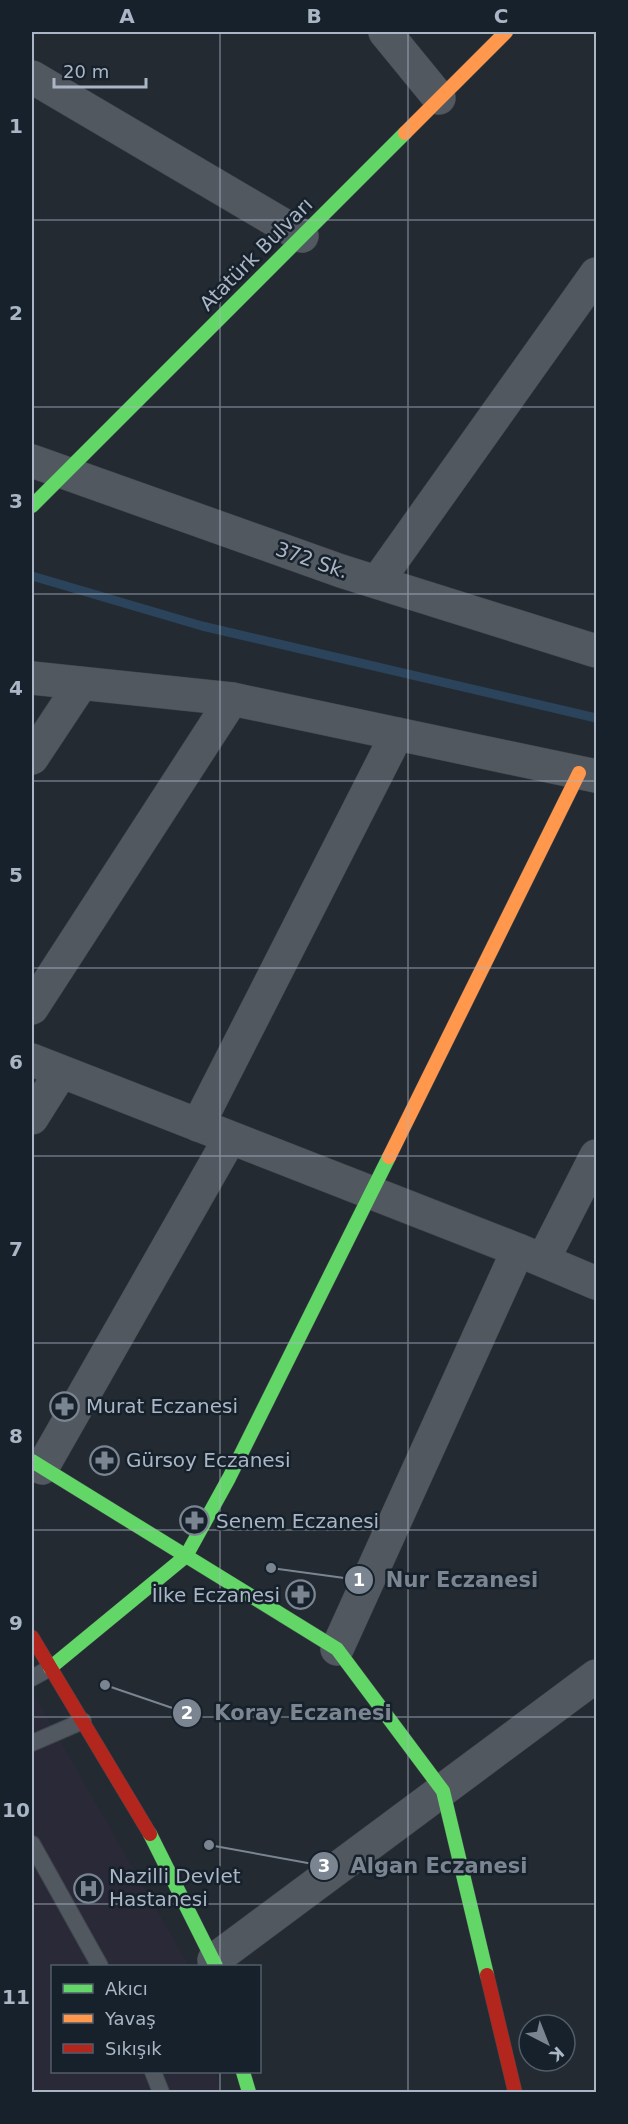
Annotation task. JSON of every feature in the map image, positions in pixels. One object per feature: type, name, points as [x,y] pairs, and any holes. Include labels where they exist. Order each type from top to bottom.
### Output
[{"type":"street","points":[[385,32],[439,98]]},
{"type":"street","name":"Atatürk Bulvarı","points":[[33,505],[506,32]]},
{"type":"street","points":[[32,77],[302,236]]},
{"type":"street","points":[[377,582],[587,306],[597,274]]},
{"type":"street","name":"372 Sk.","points":[[32,461],[377,582],[597,651]]},
{"type":"street","points":[[32,678],[232,699],[588,774],[369,1192],[229,1478],[186,1556],[50,1668]]},
{"type":"street","points":[[32,758],[81,684]]},
{"type":"street","points":[[32,1008],[232,699]]},
{"type":"street","points":[[198,1125],[397,734]]},
{"type":"street","points":[[32,1060],[531,1255],[597,1283]]},
{"type":"street","points":[[32,1119],[61,1072]]},
{"type":"street","points":[[230,1138],[37,1465],[338,1649],[443,1791],[515,2092]]},
{"type":"street","points":[[338,1649],[531,1255],[597,1156]]},
{"type":"street","points":[[32,1637],[140,1813],[215,1964],[597,1676]]},
{"type":"street","points":[[243,2073],[249,2092]]},
{"type":"lane","points":[[32,1678],[50,1668]]},
{"type":"lane","points":[[32,1743],[83,1721]]},
{"type":"lane","points":[[32,1844],[99,1965]]},
{"type":"lane","points":[[153,2073],[161,2092]]},
{"type":"shaded area","name":"Nazilli Devlet Hastanesi","points":[[32,1691],[188,1965],[51,1965],[51,2073],[216,2073],[221,2092],[32,2092]]},
{"type":"waterway","points":[[32,576],[202,626],[596,718]]},
{"type":"traffic: fast","points":[[32,506],[405,133]]},
{"type":"traffic: fast","points":[[50,1668],[186,1556],[229,1478],[389,1157]]},
{"type":"traffic: fast","points":[[32,1461],[337,1649],[443,1791],[487,1975]]},
{"type":"traffic: fast","points":[[150,1834],[216,1965]]},
{"type":"traffic: fast","points":[[243,2073],[249,2092]]},
{"type":"traffic: slow","points":[[405,133],[506,32]]},
{"type":"traffic: slow","points":[[389,1157],[579,773]]},
{"type":"traffic: jam","points":[[32,1637],[150,1834]]},
{"type":"traffic: jam","points":[[487,1975],[515,2092]]},
{"type":"place","name":"Murat Eczanesi","points":[[65,1406]]},
{"type":"place","name":"Gürsoy Eczanesi","points":[[105,1460]]},
{"type":"place","name":"Senem Eczanesi","points":[[195,1521]]},
{"type":"place","name":"Nur Eczanesi","points":[[271,1568]]},
{"type":"place","name":"İlke Eczanesi","points":[[301,1595]]},
{"type":"place","name":"Koray Eczanesi","points":[[105,1685]]},
{"type":"place","name":"Algan Eczanesi","points":[[209,1845]]},
{"type":"place","name":"Nazilli Devlet Hastanesi","points":[[88,1888]]}]
